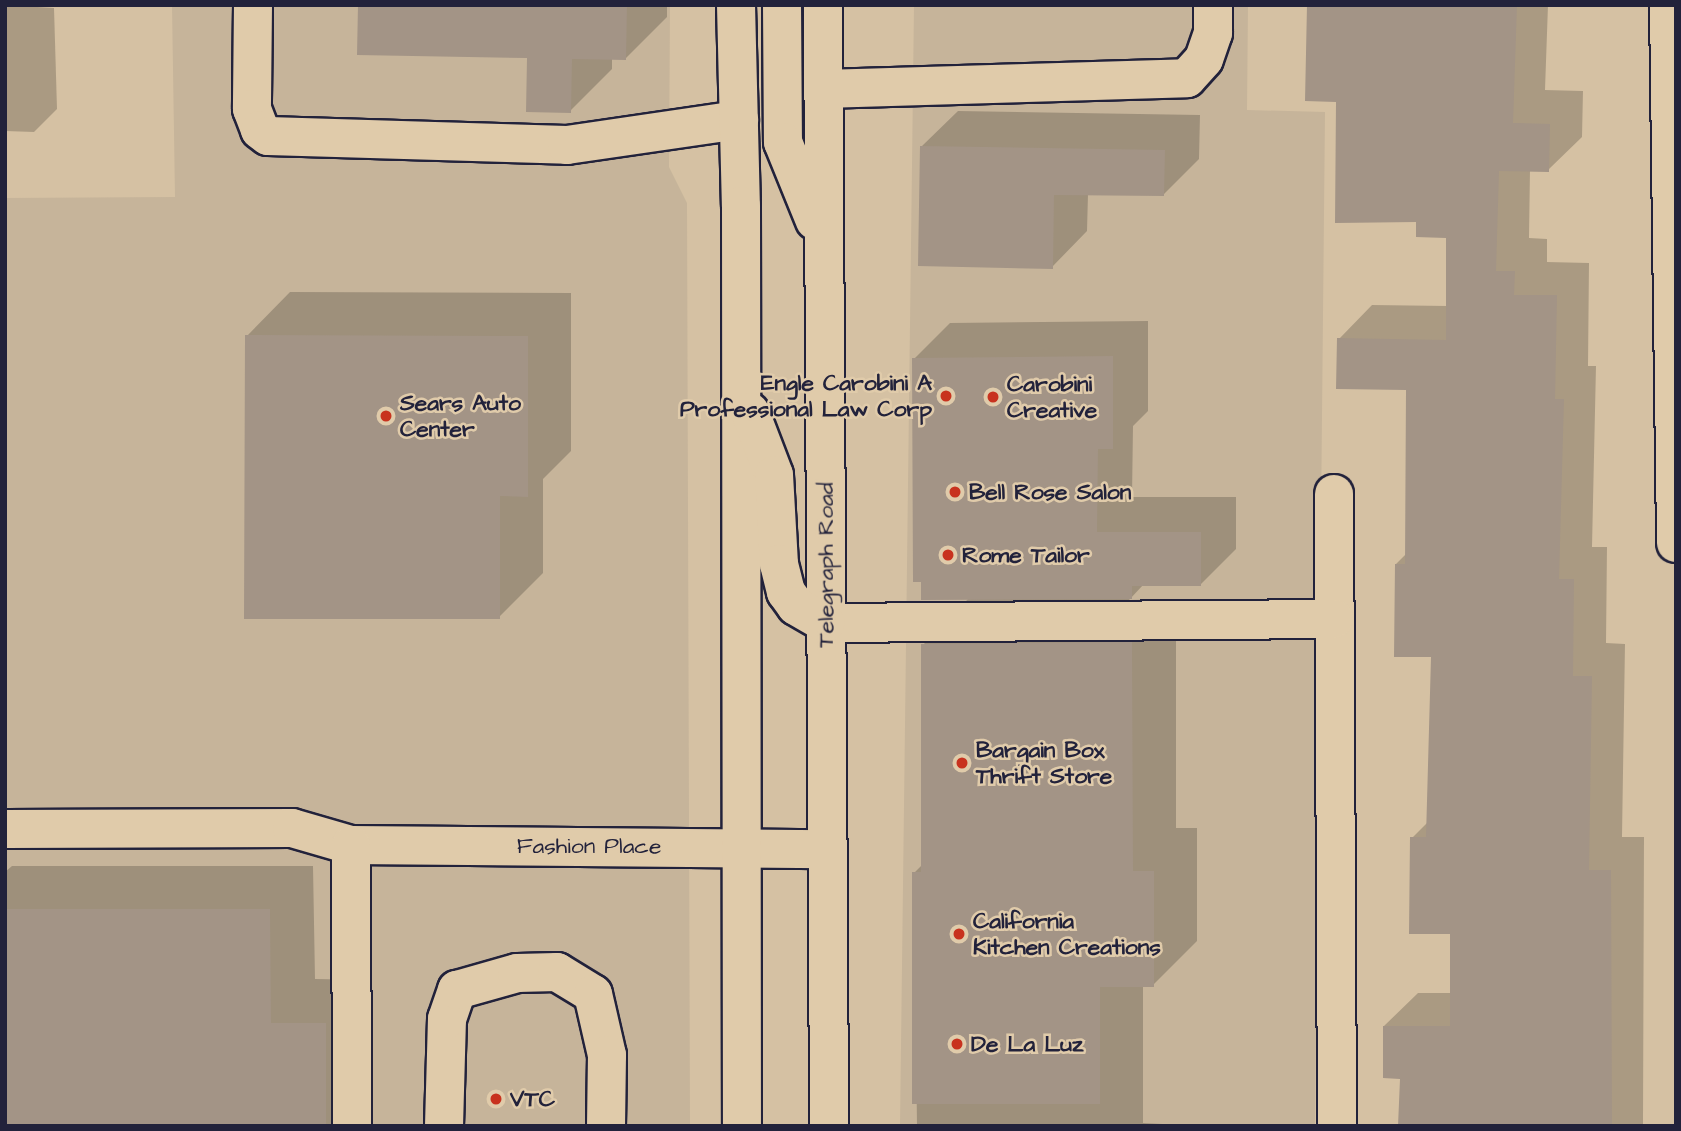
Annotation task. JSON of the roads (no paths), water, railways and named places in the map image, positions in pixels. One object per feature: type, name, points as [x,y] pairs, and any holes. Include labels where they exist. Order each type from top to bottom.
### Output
[{"type":"main road","points":[[253,5],[252,109],[260,130],[279,138],[567,145],[738,120]]},
{"type":"main road","points":[[736,5],[741,391],[743,1126]]},
{"type":"main road","points":[[782,5],[783,142],[823,243]]},
{"type":"main road","name":"Telegraph Road","points":[[823,5],[823,243],[827,305],[825,623],[829,1126]]},
{"type":"main road","points":[[823,89],[1187,78],[1204,59],[1213,33],[1213,5]]},
{"type":"main road","points":[[1669,5],[1676,543]]},
{"type":"main road","points":[[741,391],[774,475],[779,564],[786,592],[796,606],[825,623],[1334,619]]},
{"type":"main road","points":[[1334,494],[1337,1126]]},
{"type":"main road","name":"Fashion Place","points":[[5,829],[292,828],[351,845],[827,849]]},
{"type":"main road","points":[[351,845],[352,1126]]},
{"type":"main road","points":[[444,1126],[447,1019],[457,990],[517,973],[557,972],[593,994],[607,1055],[606,1126]]},
{"type":"place","name":"Engle Carobini A Professional Law Corp","points":[[946,396]]},
{"type":"place","name":"Carobini Creative","points":[[993,397]]},
{"type":"place","name":"Sears Auto Center","points":[[386,416]]},
{"type":"place","name":"Bell Rose Salon","points":[[955,492]]},
{"type":"place","name":"Rome Tailor","points":[[948,555]]},
{"type":"place","name":"Bargain Box Thrift Store","points":[[962,763]]},
{"type":"place","name":"California Kitchen Creations","points":[[959,934]]},
{"type":"place","name":"De La Luz","points":[[957,1044]]},
{"type":"place","name":"VTC","points":[[496,1099]]}]
